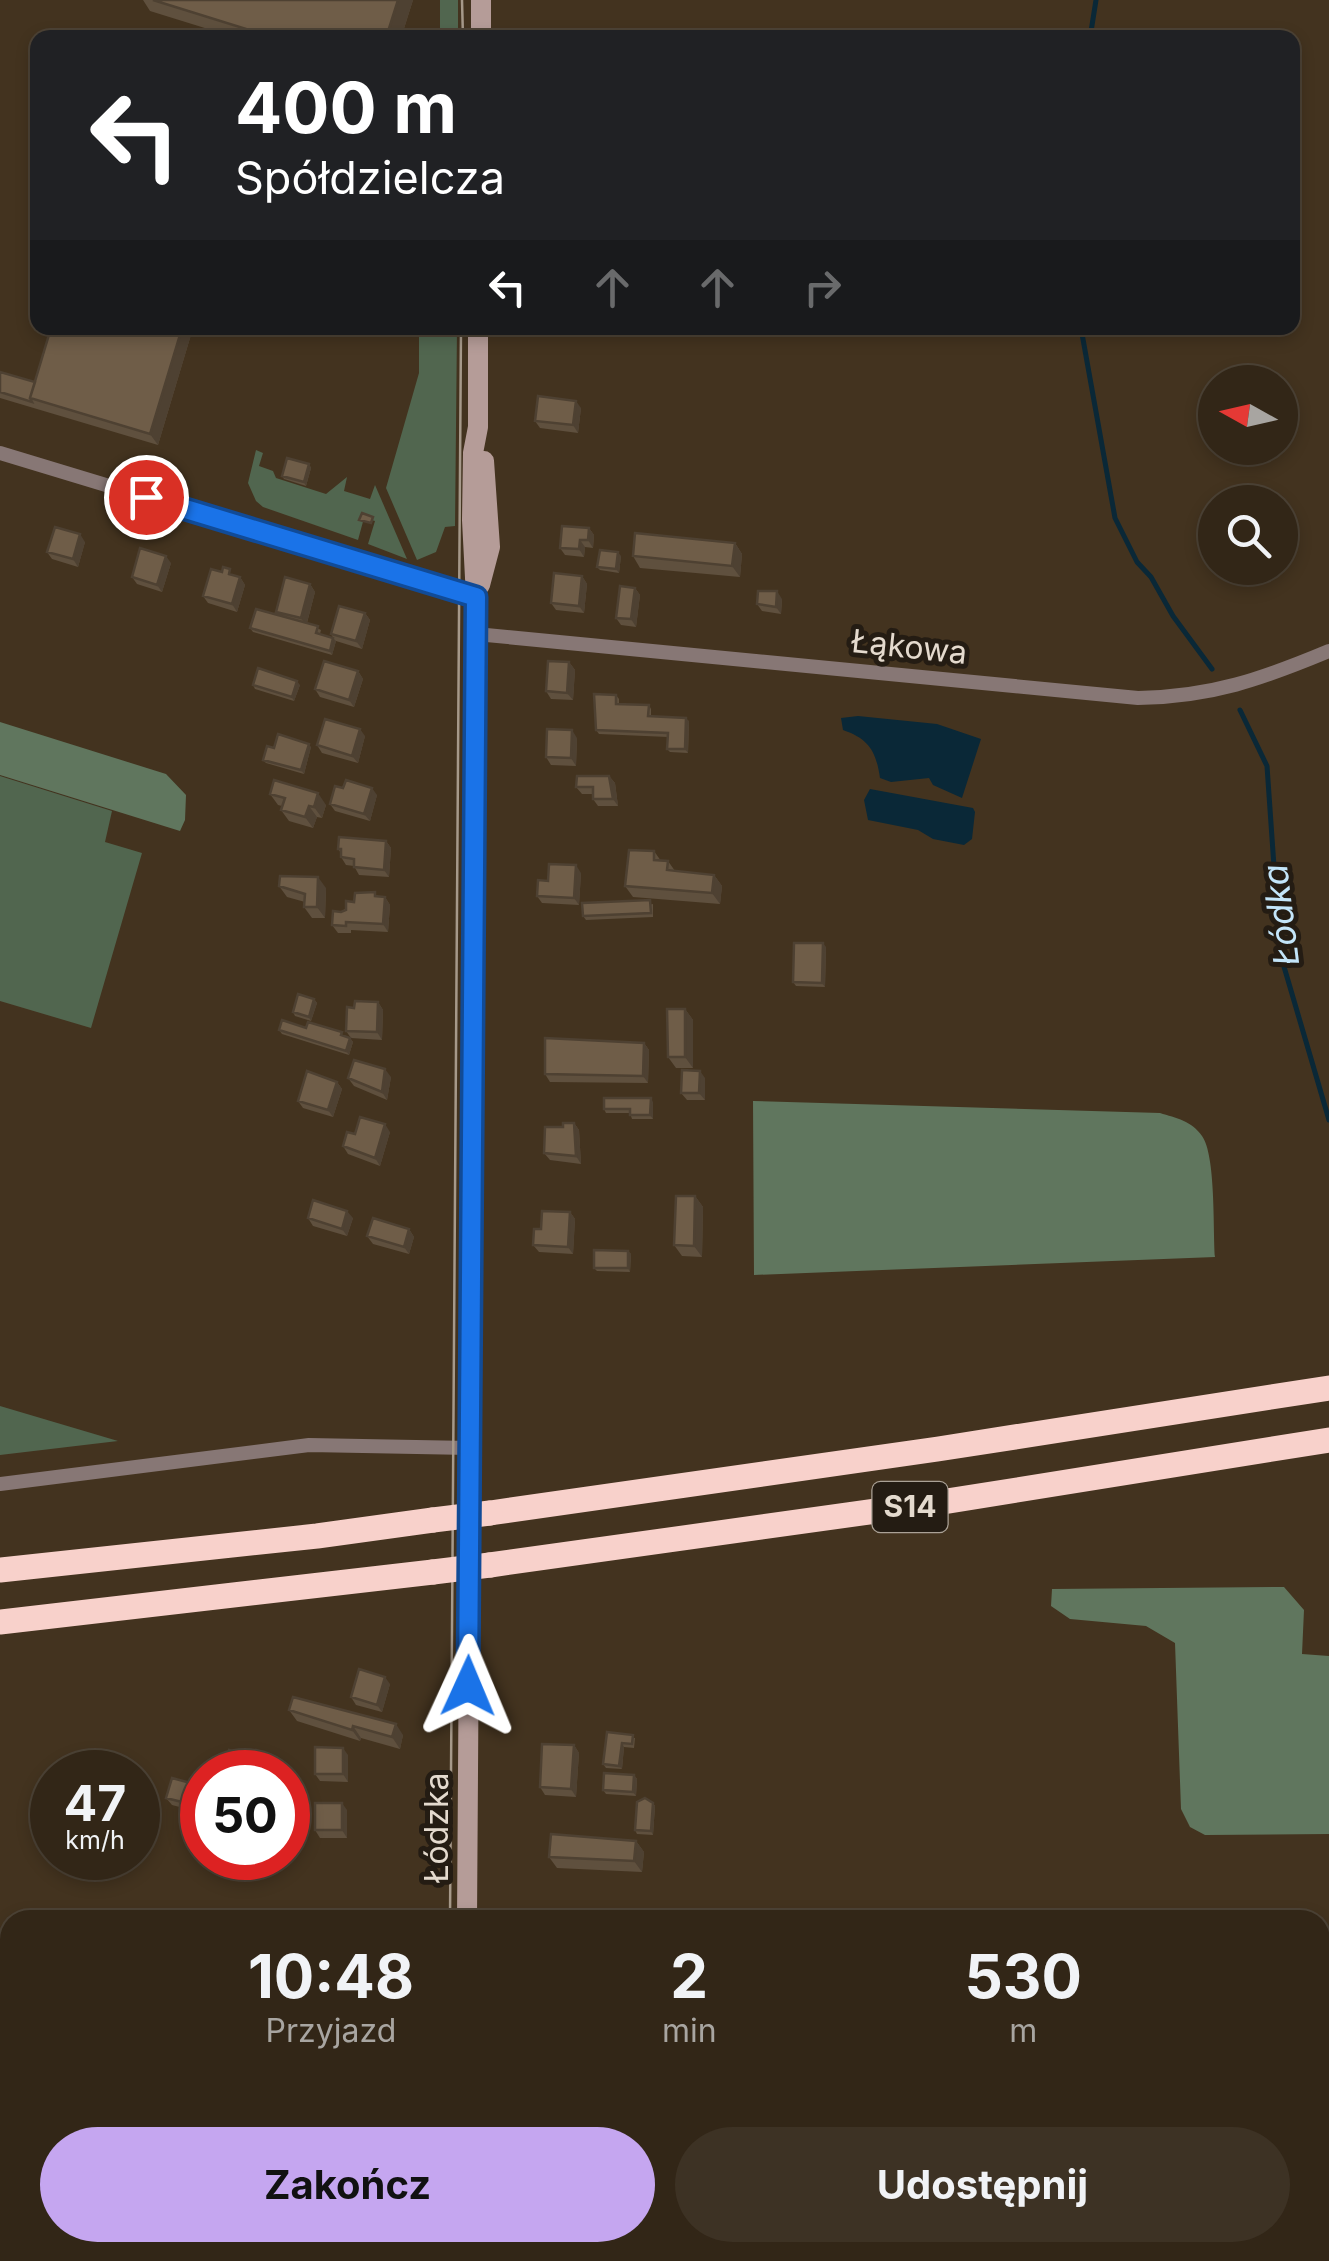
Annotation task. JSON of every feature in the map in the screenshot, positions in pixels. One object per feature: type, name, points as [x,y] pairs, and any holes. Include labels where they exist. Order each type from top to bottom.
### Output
[{"type":"highway","name":"S14","points":[[0,1570],[317,1536],[938,1450],[1329,1388]]},
{"type":"highway","name":"S14","points":[[0,1622],[490,1565],[948,1502],[1329,1440]]},
{"type":"main road","points":[[481,0],[481,30]]},
{"type":"main road","name":"Łódzka","points":[[467,1910],[476,597],[488,559],[490,532],[478,427],[478,335]]},
{"type":"street","points":[[0,453],[476,597]]},
{"type":"street","name":"Łąkowa","points":[[476,634],[1138,698],[1179,698],[1236,687],[1329,651]]},
{"type":"street","points":[[0,1484],[309,1445],[470,1448]]},
{"type":"green space","points":[[440,0],[458,0],[458,30],[440,30]]},
{"type":"green space","points":[[419,335],[457,335],[455,526],[445,527],[436,552],[417,560],[386,488],[419,373]]},
{"type":"green space","points":[[256,450],[263,453],[259,466],[273,471],[276,478],[326,494],[347,477],[344,491],[370,499],[375,485],[407,559],[368,544],[375,521],[364,518],[358,540],[263,507],[248,483]]},
{"type":"green space","points":[[0,722],[166,774],[186,795],[185,820],[180,831],[0,775]]},
{"type":"green space","points":[[0,776],[112,811],[105,842],[142,853],[91,1028],[0,1001]]},
{"type":"green space","points":[[753,1101],[1160,1113],[1178,1119],[1189,1123],[1202,1136],[1210,1159],[1215,1257],[754,1275]]},
{"type":"green space","points":[[0,1406],[118,1441],[0,1455]]},
{"type":"green space","points":[[1284,1587],[1304,1610],[1302,1654],[1329,1656],[1329,1834],[1205,1835],[1190,1827],[1181,1809],[1175,1643],[1146,1626],[1070,1619],[1051,1606],[1052,1589]]},
{"type":"water","points":[[858,716],[937,724],[981,739],[962,798],[933,785],[929,778],[891,782],[880,778],[870,747],[843,730],[841,718]]},
{"type":"water","points":[[870,789],[973,808],[972,839],[964,845],[868,820],[864,800]]},
{"type":"building","points":[[153,0],[398,0],[389,30],[250,30]]},
{"type":"building","points":[[49,335],[180,335],[150,434],[30,398]]},
{"type":"building","points":[[0,372],[35,382],[32,402],[0,392]]},
{"type":"building","points":[[538,396],[576,401],[573,425],[535,421]]},
{"type":"building","points":[[287,458],[309,464],[304,482],[282,476]]},
{"type":"building","points":[[362,513],[373,517],[371,523],[359,520]]},
{"type":"building","points":[[562,526],[589,528],[588,540],[580,540],[579,549],[560,548]]},
{"type":"building","points":[[55,527],[80,534],[73,559],[47,552]]},
{"type":"building","points":[[635,533],[735,543],[732,566],[633,556]]},
{"type":"building","points":[[140,548],[166,556],[157,585],[132,577]]},
{"type":"building","points":[[600,550],[618,552],[616,569],[597,567]]},
{"type":"building","points":[[223,567],[240,577],[232,604],[203,596],[211,569],[222,572]]},
{"type":"building","points":[[554,573],[582,576],[579,606],[551,603]]},
{"type":"building","points":[[285,577],[310,584],[301,618],[276,612]]},
{"type":"building","points":[[620,586],[635,588],[631,619],[616,618]]},
{"type":"building","points":[[758,591],[777,591],[776,607],[757,604]]},
{"type":"building","points":[[339,606],[365,613],[356,641],[331,634]]},
{"type":"building","points":[[256,609],[318,626],[316,633],[333,638],[330,651],[250,628]]},
{"type":"building","points":[[324,661],[358,671],[349,700],[315,689]]},
{"type":"building","points":[[548,661],[569,662],[567,693],[546,691]]},
{"type":"building","points":[[258,668],[297,681],[292,697],[253,685]]},
{"type":"building","points":[[594,694],[616,695],[616,704],[649,705],[648,716],[686,718],[685,749],[667,749],[668,733],[596,730]]},
{"type":"building","points":[[325,719],[360,729],[352,756],[317,745]]},
{"type":"building","points":[[547,729],[572,730],[571,758],[546,757]]},
{"type":"building","points":[[278,734],[309,744],[301,770],[263,760],[267,746],[274,748]]},
{"type":"building","points":[[577,776],[609,776],[613,799],[593,799],[593,787],[576,787]]},
{"type":"building","points":[[274,780],[318,793],[314,807],[309,806],[305,817],[281,810],[285,798],[270,794]]},
{"type":"building","points":[[346,780],[372,788],[364,814],[330,804],[335,786],[343,788]]},
{"type":"building","points":[[339,837],[386,841],[384,870],[354,867],[354,859],[341,857]]},
{"type":"building","points":[[629,850],[654,851],[654,860],[668,861],[667,870],[714,875],[712,893],[625,886]]},
{"type":"building","points":[[549,864],[576,865],[574,898],[537,896],[538,880],[548,881]]},
{"type":"building","points":[[280,876],[318,877],[317,907],[304,907],[305,894],[279,886]]},
{"type":"building","points":[[375,892],[375,896],[385,897],[383,924],[332,925],[333,911],[346,910],[346,901],[354,902],[355,893]]},
{"type":"building","points":[[650,900],[651,913],[583,916],[582,903]]},
{"type":"building","points":[[794,943],[823,943],[822,983],[793,982]]},
{"type":"building","points":[[298,994],[314,999],[309,1017],[293,1012]]},
{"type":"building","points":[[355,1001],[378,1002],[377,1032],[346,1031],[347,1007],[354,1008]]},
{"type":"building","points":[[667,1009],[685,1009],[685,1057],[668,1057]]},
{"type":"building","points":[[282,1020],[306,1028],[308,1022],[342,1032],[350,1038],[346,1051],[279,1030]]},
{"type":"building","points":[[545,1038],[644,1043],[643,1076],[545,1074]]},
{"type":"building","points":[[354,1060],[385,1069],[382,1092],[348,1078]]},
{"type":"building","points":[[682,1070],[700,1071],[699,1093],[681,1093]]},
{"type":"building","points":[[307,1071],[337,1082],[328,1110],[298,1101]]},
{"type":"building","points":[[604,1098],[651,1098],[650,1115],[630,1115],[630,1109],[604,1109]]},
{"type":"building","points":[[360,1117],[385,1124],[375,1158],[343,1146],[347,1132],[355,1134]]},
{"type":"building","points":[[563,1123],[574,1123],[576,1156],[544,1153],[545,1127],[563,1127]]},
{"type":"building","points":[[676,1196],[695,1196],[694,1246],[674,1245]]},
{"type":"building","points":[[313,1200],[347,1211],[342,1229],[308,1218]]},
{"type":"building","points":[[542,1211],[570,1212],[568,1247],[533,1245],[534,1229],[541,1229]]},
{"type":"building","points":[[373,1218],[409,1229],[404,1247],[367,1236]]},
{"type":"building","points":[[594,1250],[628,1251],[628,1268],[594,1268]]},
{"type":"building","points":[[359,1669],[385,1677],[377,1705],[351,1697]]},
{"type":"building","points":[[293,1697],[396,1724],[392,1737],[353,1726],[352,1730],[289,1710]]},
{"type":"building","points":[[607,1732],[633,1735],[632,1744],[622,1743],[619,1766],[603,1764]]},
{"type":"building","points":[[542,1744],[574,1745],[571,1789],[540,1787]]},
{"type":"building","points":[[315,1747],[343,1748],[343,1774],[315,1774]]},
{"type":"building","points":[[604,1773],[634,1775],[633,1792],[603,1790]]},
{"type":"building","points":[[172,1778],[180,1780],[180,1802],[166,1798]]},
{"type":"building","points":[[645,1798],[653,1803],[651,1831],[635,1830],[637,1802]]},
{"type":"building","points":[[315,1803],[342,1803],[342,1830],[315,1830]]},
{"type":"building","points":[[551,1834],[636,1841],[634,1861],[549,1857]]},
{"type":"waterway","name":"Łódka","points":[[1091,30],[1096,0]]},
{"type":"waterway","name":"Łódka","points":[[1082,335],[1115,518],[1137,562],[1212,669]]},
{"type":"waterway","name":"Łódka","points":[[1240,710],[1267,766],[1280,953],[1329,1120]]},
{"type":"tram line","points":[[462,0],[463,30]]},
{"type":"tram line","points":[[450,1910],[461,335]]},
{"type":"route","points":[[146,497],[476,597],[468,1686]]}]
